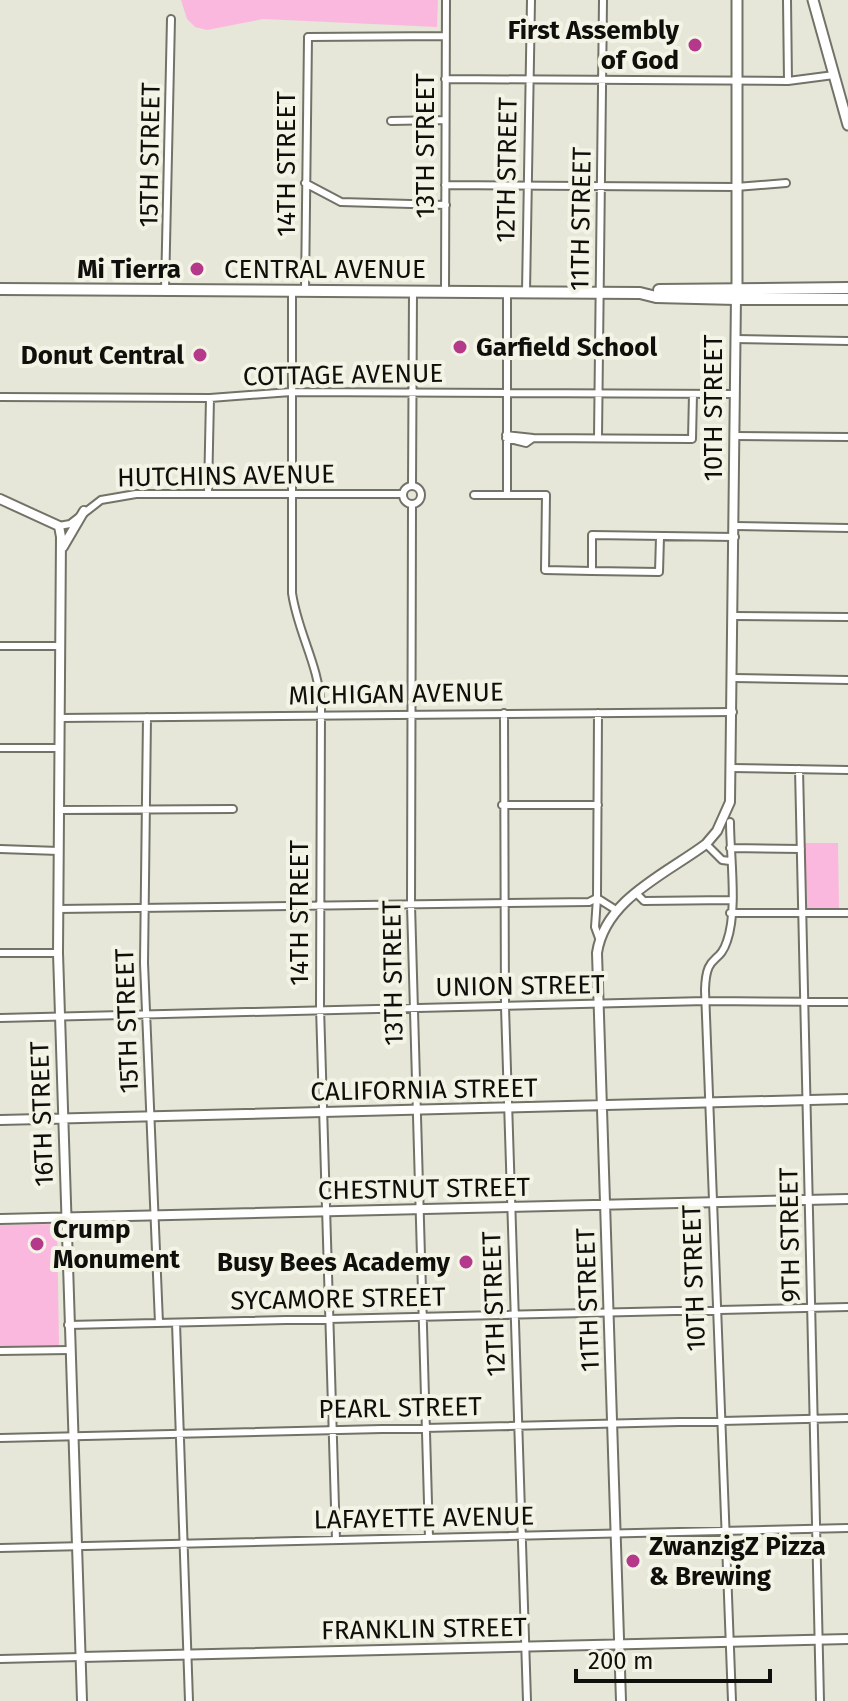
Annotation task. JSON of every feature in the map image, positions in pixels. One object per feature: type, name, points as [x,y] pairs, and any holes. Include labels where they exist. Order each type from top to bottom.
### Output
[{"type":"main road","name":"10TH STREET","points":[[736,294],[737,0]]},
{"type":"main road","points":[[813,0],[848,125]]},
{"type":"main road","name":"CENTRAL AVENUE","points":[[736,294],[848,288]]},
{"type":"main road","name":"CENTRAL AVENUE","points":[[0,289],[650,294],[657,290],[848,299]]},
{"type":"street","name":"13TH STREET","points":[[445,292],[446,0]]},
{"type":"street","name":"12TH STREET","points":[[526,292],[531,0]]},
{"type":"street","name":"11TH STREET","points":[[598,438],[603,0]]},
{"type":"street","points":[[787,0],[788,81]]},
{"type":"street","name":"15TH STREET","points":[[165,290],[171,19]]},
{"type":"street","name":"14TH STREET","points":[[305,291],[308,37],[445,36]]},
{"type":"street","points":[[445,79],[788,81],[834,75]]},
{"type":"street","points":[[391,121],[445,120]]},
{"type":"street","points":[[305,183],[341,202],[446,205]]},
{"type":"street","points":[[445,185],[736,187],[786,183]]},
{"type":"street","name":"14TH STREET","points":[[292,291],[292,593],[297,619],[316,666],[320,715],[320,1011],[336,1540]]},
{"type":"street","points":[[412,486],[421,494],[420,500],[412,504],[406,502],[403,494],[412,486],[413,291]]},
{"type":"street","points":[[507,292],[507,495]]},
{"type":"street","name":"10TH STREET","points":[[732,1701],[706,970],[727,943],[730,913],[728,819],[734,678],[736,294]]},
{"type":"street","points":[[735,339],[848,341]]},
{"type":"street","name":"COTTAGE AVENUE","points":[[0,397],[210,398],[291,392],[735,394]]},
{"type":"street","points":[[506,437],[526,443],[533,438],[692,439],[693,394]]},
{"type":"street","points":[[208,493],[210,398]]},
{"type":"street","points":[[735,436],[848,437]]},
{"type":"street","name":"HUTCHINS AVENUE","points":[[59,526],[70,524],[84,511],[117,495],[403,494]]},
{"type":"street","points":[[474,495],[546,495],[545,570],[659,572],[660,537]]},
{"type":"street","points":[[0,499],[59,526]]},
{"type":"street","name":"13TH STREET","points":[[412,504],[411,905],[429,1538]]},
{"type":"street","points":[[61,552],[84,511]]},
{"type":"street","name":"16TH STREET","points":[[59,526],[58,953],[82,1701]]},
{"type":"street","points":[[735,526],[848,528]]},
{"type":"street","points":[[592,571],[592,535],[735,537]]},
{"type":"street","points":[[734,616],[848,617]]},
{"type":"street","points":[[0,646],[60,646]]},
{"type":"street","points":[[734,678],[848,680]]},
{"type":"street","name":"MICHIGAN AVENUE","points":[[60,718],[733,712]]},
{"type":"street","name":"12TH STREET","points":[[504,713],[505,1007],[527,1701]]},
{"type":"street","name":"11TH STREET","points":[[598,713],[595,927],[599,938],[621,1701]]},
{"type":"street","name":"15TH STREET","points":[[147,717],[145,1015],[159,1323]]},
{"type":"street","points":[[0,748],[59,748]]},
{"type":"street","points":[[732,768],[848,770]]},
{"type":"street","name":"9TH STREET","points":[[799,769],[820,1701]]},
{"type":"street","points":[[502,805],[598,805]]},
{"type":"street","points":[[59,810],[233,809]]},
{"type":"street","points":[[599,938],[616,910],[706,844],[728,819]]},
{"type":"street","points":[[706,844],[722,860],[730,861]]},
{"type":"street","points":[[730,848],[801,849]]},
{"type":"street","points":[[0,849],[59,851]]},
{"type":"street","points":[[636,893],[644,901],[730,900]]},
{"type":"street","points":[[58,909],[589,902],[597,898],[616,910]]},
{"type":"street","points":[[730,913],[848,913]]},
{"type":"street","points":[[0,953],[58,953]]},
{"type":"street","name":"UNION STREET","points":[[0,1018],[706,1001],[848,1002]]},
{"type":"street","name":"CALIFORNIA STREET","points":[[0,1120],[848,1099]]},
{"type":"street","name":"CHESTNUT STREET","points":[[0,1219],[848,1199]]},
{"type":"street","name":"SYCAMORE STREET","points":[[68,1325],[848,1307]]},
{"type":"street","points":[[176,1323],[189,1701]]},
{"type":"street","points":[[0,1351],[70,1350]]},
{"type":"street","name":"PEARL STREET","points":[[0,1438],[848,1418]]},
{"type":"street","name":"LAFAYETTE AVENUE","points":[[0,1548],[848,1528]]},
{"type":"street","name":"FRANKLIN STREET","points":[[0,1659],[848,1639]]},
{"type":"shaded area","points":[[181,0],[438,0],[437,27],[263,19],[207,30],[195,27],[187,19]]},
{"type":"shaded area","points":[[804,843],[838,843],[839,909],[805,909]]},
{"type":"shaded area","points":[[57,1224],[59,1346],[0,1346],[0,1225]]},
{"type":"place","name":"First Assembly of God","points":[[695,45]]},
{"type":"place","name":"Mi Tierra","points":[[197,269]]},
{"type":"place","name":"Garfield School","points":[[460,347]]},
{"type":"place","name":"Donut Central","points":[[200,355]]},
{"type":"place","name":"Crump Monument","points":[[37,1244]]},
{"type":"place","name":"Busy Bees Academy","points":[[466,1262]]},
{"type":"place","name":"ZwanzigZ Pizza & Brewing","points":[[633,1561]]}]
